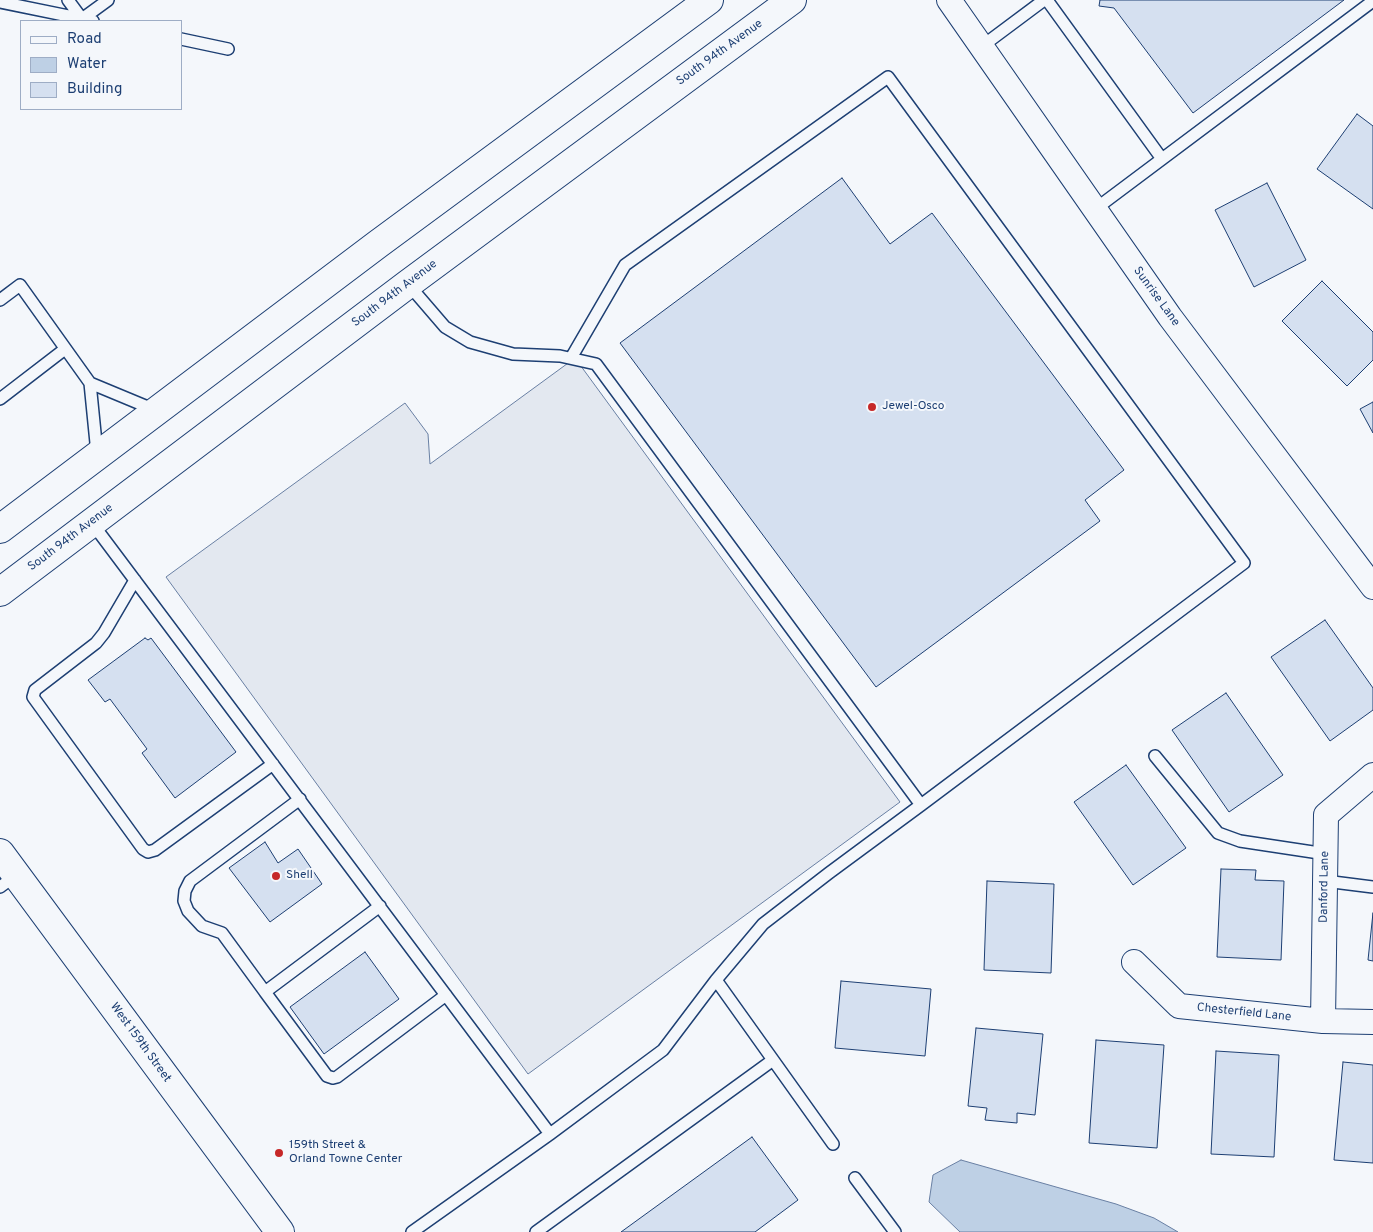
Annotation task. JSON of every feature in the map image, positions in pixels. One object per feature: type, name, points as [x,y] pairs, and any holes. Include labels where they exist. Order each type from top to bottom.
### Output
[{"type":"street","points":[[0,530],[386,238],[709,0]]},
{"type":"street","name":"South 94th Avenue","points":[[0,592],[408,284],[792,0]]},
{"type":"street","name":"Sunrise Lane","points":[[949,0],[1170,317],[1373,587]]},
{"type":"street","name":"Danford Lane","points":[[1323,1021],[1326,816],[1373,775]]},
{"type":"street","name":"West 159th Street","points":[[0,853],[8,881],[280,1232]]},
{"type":"street","name":"Chesterfield Lane","points":[[1134,962],[1179,1006],[1323,1021],[1373,1022]]},
{"type":"lane","points":[[68,0],[87,20]]},
{"type":"lane","points":[[87,20],[108,0]]},
{"type":"lane","points":[[981,47],[1046,0],[1162,159]]},
{"type":"lane","points":[[1094,210],[1373,1]]},
{"type":"lane","points":[[0,2],[87,20]]},
{"type":"lane","points":[[182,39],[228,49]]},
{"type":"lane","points":[[412,1232],[550,1134],[663,1050],[716,980],[763,924],[829,872],[921,806],[1244,563],[888,77],[625,266],[571,358]]},
{"type":"lane","points":[[408,284],[445,327],[470,342],[513,354],[560,356],[596,364],[921,806]]},
{"type":"lane","points":[[0,300],[20,286],[90,382],[157,411]]},
{"type":"lane","points":[[0,399],[65,348]]},
{"type":"lane","points":[[90,382],[97,456]]},
{"type":"lane","points":[[92,522],[550,1134]]},
{"type":"lane","points":[[135,580],[96,644],[35,690],[33,697],[143,849],[148,852],[155,850],[272,764]]},
{"type":"lane","points":[[1155,756],[1218,833],[1240,841],[1326,854]]},
{"type":"lane","points":[[300,800],[190,881],[185,891],[184,901],[188,911],[202,926],[222,934],[327,1076],[332,1078],[337,1077],[446,995]]},
{"type":"lane","points":[[1325,881],[1373,887]]},
{"type":"lane","points":[[265,992],[380,906]]},
{"type":"lane","points":[[716,980],[833,1144]]},
{"type":"lane","points":[[536,1232],[773,1060]]},
{"type":"lane","points":[[855,1178],[895,1232]]},
{"type":"shaded area","points":[[575,358],[900,802],[528,1074],[166,577],[405,403],[428,434],[430,464]]},
{"type":"water","points":[[961,1160],[1116,1204],[1154,1218],[1178,1232],[960,1232],[929,1202],[933,1175]]},
{"type":"building","points":[[1100,0],[1344,0],[1193,113],[1114,8],[1099,6]]},
{"type":"building","points":[[1357,114],[1373,126],[1373,209],[1317,169]]},
{"type":"building","name":"Jewel-Osco","points":[[842,178],[890,244],[932,213],[1124,470],[1085,500],[1100,521],[876,687],[620,343]]},
{"type":"building","points":[[1267,183],[1306,260],[1254,287],[1215,210]]},
{"type":"building","points":[[1322,281],[1373,332],[1373,360],[1347,386],[1282,321]]},
{"type":"building","points":[[1373,402],[1373,433],[1360,409]]},
{"type":"building","points":[[1325,620],[1373,688],[1373,710],[1330,741],[1271,657]]},
{"type":"building","points":[[145,638],[148,640],[151,638],[236,752],[175,798],[142,753],[147,749],[110,699],[105,702],[88,680]]},
{"type":"building","points":[[1226,693],[1283,775],[1229,812],[1172,730]]},
{"type":"building","points":[[1126,765],[1186,848],[1133,885],[1074,802]]},
{"type":"building","name":"Shell","points":[[265,842],[278,863],[298,849],[322,884],[270,922],[229,868]]},
{"type":"building","points":[[1221,869],[1256,870],[1255,880],[1284,881],[1281,960],[1217,957]]},
{"type":"building","points":[[987,881],[1054,884],[1051,973],[984,970]]},
{"type":"building","points":[[1373,913],[1373,961],[1368,960]]},
{"type":"building","points":[[365,952],[399,999],[324,1054],[290,1007]]},
{"type":"building","points":[[841,981],[931,989],[925,1056],[835,1048]]},
{"type":"building","points":[[976,1028],[1043,1034],[1035,1115],[1017,1113],[1017,1123],[985,1120],[987,1108],[968,1106]]},
{"type":"building","points":[[1096,1040],[1164,1045],[1157,1148],[1089,1143]]},
{"type":"building","points":[[1216,1051],[1279,1055],[1274,1157],[1211,1154]]},
{"type":"building","points":[[1343,1062],[1373,1065],[1373,1163],[1334,1160]]},
{"type":"building","points":[[752,1137],[798,1200],[755,1232],[621,1232]]},
{"type":"place","name":"Jewel-Osco","points":[[872,407]]},
{"type":"place","name":"Shell","points":[[276,876]]},
{"type":"place","name":"159th Street & Orland Towne Center","points":[[279,1153]]}]
